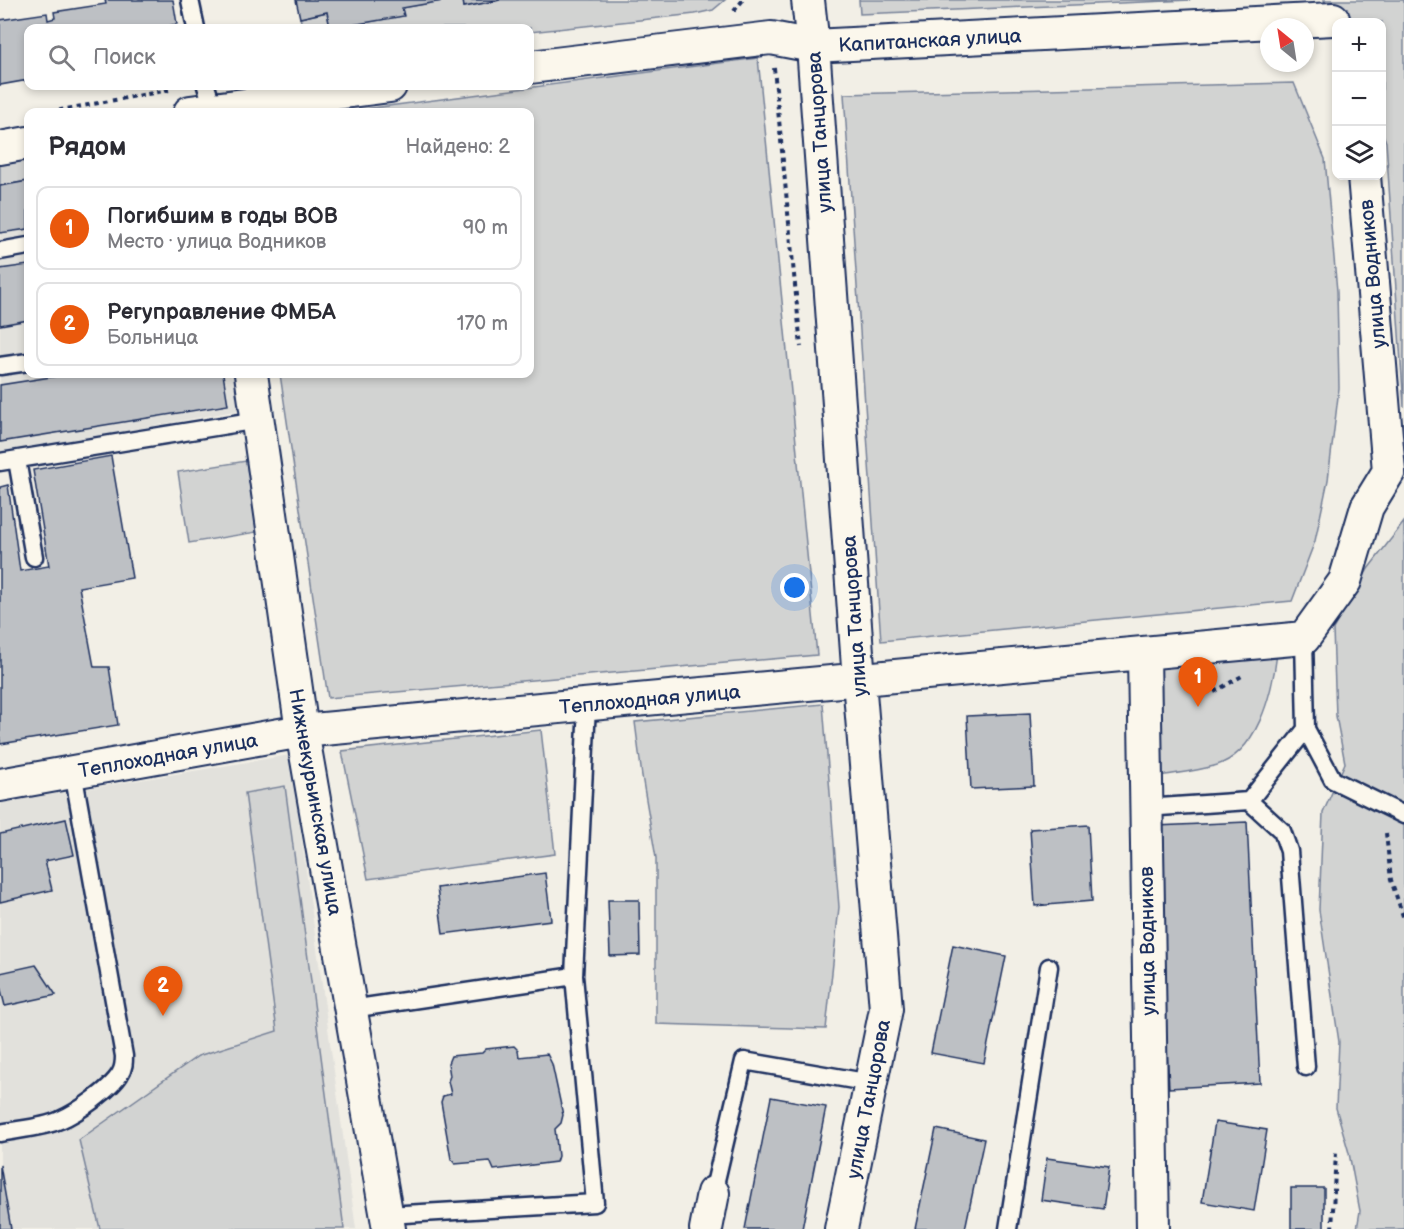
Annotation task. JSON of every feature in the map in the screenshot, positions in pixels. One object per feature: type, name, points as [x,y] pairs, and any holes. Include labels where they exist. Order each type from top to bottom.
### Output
[{"type":"street","name":"улица Танцорова","points":[[808,0],[886,1009],[842,1229]]},
{"type":"street","name":"Капитанская улица","points":[[534,68],[771,38],[813,46],[1334,15]]},
{"type":"street","points":[[199,102],[342,90]]},
{"type":"street","points":[[0,148],[24,144]]},
{"type":"street","name":"улица Водников","points":[[1304,638],[1345,581],[1367,507],[1389,471],[1364,180]]},
{"type":"street","name":"Нижнекурьинская улица","points":[[252,378],[302,731],[388,1222]]},
{"type":"street","name":"Теплоходная улица","points":[[0,784],[302,731],[1304,638]]},
{"type":"street","name":"улица Водников","points":[[1144,653],[1153,1229]]},
{"type":"street","points":[[706,1229],[713,1193]]},
{"type":"lane","points":[[190,0],[195,24]]},
{"type":"lane","points":[[0,251],[24,247]]},
{"type":"lane","points":[[0,366],[24,363]]},
{"type":"lane","points":[[0,462],[258,420]]},
{"type":"lane","points":[[17,460],[34,557]]},
{"type":"lane","points":[[1304,638],[1306,729],[1333,780],[1404,815]]},
{"type":"lane","points":[[388,1222],[595,1203],[574,976],[587,705]]},
{"type":"lane","points":[[1249,801],[1306,729]]},
{"type":"lane","points":[[0,1133],[47,1125],[70,1116],[112,1084],[124,1066],[73,772]]},
{"type":"lane","points":[[1145,808],[1249,801],[1282,831],[1287,842],[1306,1067]]},
{"type":"lane","points":[[1008,1229],[1048,967]]},
{"type":"lane","points":[[351,1009],[574,976]]},
{"type":"lane","points":[[713,1193],[744,1061],[871,1083]]},
{"type":"path","points":[[110,108],[199,102]]},
{"type":"path","points":[[1384,805],[1391,880],[1404,919]]},
{"type":"path","points":[[1332,1229],[1336,1152]]},
{"type":"shaded area","points":[[448,0],[463,0],[464,7],[500,0],[725,0],[713,10],[695,14],[534,32],[534,24],[358,24],[403,16],[402,8]]},
{"type":"shaded area","points":[[859,0],[1191,0],[860,14]]},
{"type":"shaded area","points":[[1324,0],[1404,0],[1404,407],[1386,142],[1386,18],[1332,19]]},
{"type":"shaded area","points":[[327,12],[329,24],[302,24],[300,18]]},
{"type":"shaded area","points":[[758,58],[817,655],[328,698],[281,378],[534,378],[534,108],[373,108],[511,90],[534,90],[534,87]]},
{"type":"shaded area","points":[[1294,83],[1325,159],[1337,291],[1339,388],[1328,480],[1315,541],[1292,601],[881,641],[844,94]]},
{"type":"shaded area","points":[[24,150],[24,182],[0,186],[0,154]]},
{"type":"shaded area","points":[[24,163],[24,378],[235,378],[240,410],[0,454],[0,168]]},
{"type":"shaded area","points":[[246,461],[257,532],[189,543],[178,472]]},
{"type":"shaded area","points":[[1404,522],[1404,1229],[1357,1229],[1360,1211],[1349,1153],[1336,1108],[1339,1042],[1319,910],[1323,813],[1345,763],[1336,716],[1333,629],[1368,569]]},
{"type":"shaded area","points":[[1277,654],[1271,686],[1260,720],[1242,749],[1229,759],[1214,766],[1159,776],[1159,664]]},
{"type":"shaded area","points":[[823,704],[839,907],[826,1029],[656,1024],[656,858],[635,722]]},
{"type":"shaded area","points":[[541,730],[555,854],[368,879],[342,751]]},
{"type":"shaded area","points":[[290,755],[356,1229],[0,1229],[0,803]]},
{"type":"shaded area","points":[[285,786],[344,1229],[100,1229],[79,1140],[198,1056],[277,1031],[245,793]]},
{"type":"building","points":[[105,0],[173,0],[177,24],[24,24],[24,81],[0,85],[0,20],[47,13],[48,20],[55,18],[54,12],[106,4]]},
{"type":"building","points":[[296,0],[448,0],[402,8],[404,16],[358,24],[329,24],[327,12],[300,18]]},
{"type":"building","points":[[463,0],[500,0],[464,7]]},
{"type":"building","points":[[24,182],[24,230],[0,233],[0,186]]},
{"type":"building","points":[[24,266],[24,321],[0,325],[0,269]]},
{"type":"building","points":[[45,378],[224,378],[228,405],[0,442],[0,385]]},
{"type":"building","points":[[111,456],[132,578],[79,587],[94,667],[109,667],[118,725],[0,744],[0,487],[8,485],[20,571],[49,566],[33,470]]},
{"type":"building","points":[[1030,713],[1034,786],[971,789],[967,716]]},
{"type":"building","points":[[66,819],[74,855],[45,861],[52,890],[0,902],[0,834]]},
{"type":"building","points":[[1247,822],[1260,1083],[1169,1088],[1156,826]]},
{"type":"building","points":[[1088,825],[1092,901],[1035,906],[1030,829]]},
{"type":"building","points":[[545,873],[551,920],[443,934],[437,888]]},
{"type":"building","points":[[608,900],[639,900],[640,955],[610,956]]},
{"type":"building","points":[[953,945],[1006,956],[984,1063],[931,1053]]},
{"type":"building","points":[[36,965],[56,995],[5,1006],[0,986],[0,973]]},
{"type":"building","points":[[514,1046],[518,1050],[519,1057],[547,1054],[552,1064],[563,1115],[561,1123],[555,1129],[558,1156],[556,1162],[494,1170],[490,1161],[455,1164],[451,1159],[441,1102],[443,1096],[451,1094],[448,1063],[451,1056],[482,1053],[486,1049]]},
{"type":"building","points":[[771,1097],[826,1107],[802,1229],[745,1229]]},
{"type":"building","points":[[1215,1122],[1267,1130],[1254,1211],[1202,1202]]},
{"type":"building","points":[[936,1129],[984,1139],[965,1229],[915,1229]]},
{"type":"building","points":[[1047,1158],[1109,1167],[1103,1209],[1041,1200]]},
{"type":"building","points":[[0,1165],[11,1229],[0,1229]]},
{"type":"building","points":[[1291,1188],[1324,1188],[1324,1229],[1291,1229]]},
{"type":"place","name":"Погибшим в годы ВОВ","points":[[1198,707]]},
{"type":"place","name":"Регуправление ФМБА","points":[[163,1016]]}]
